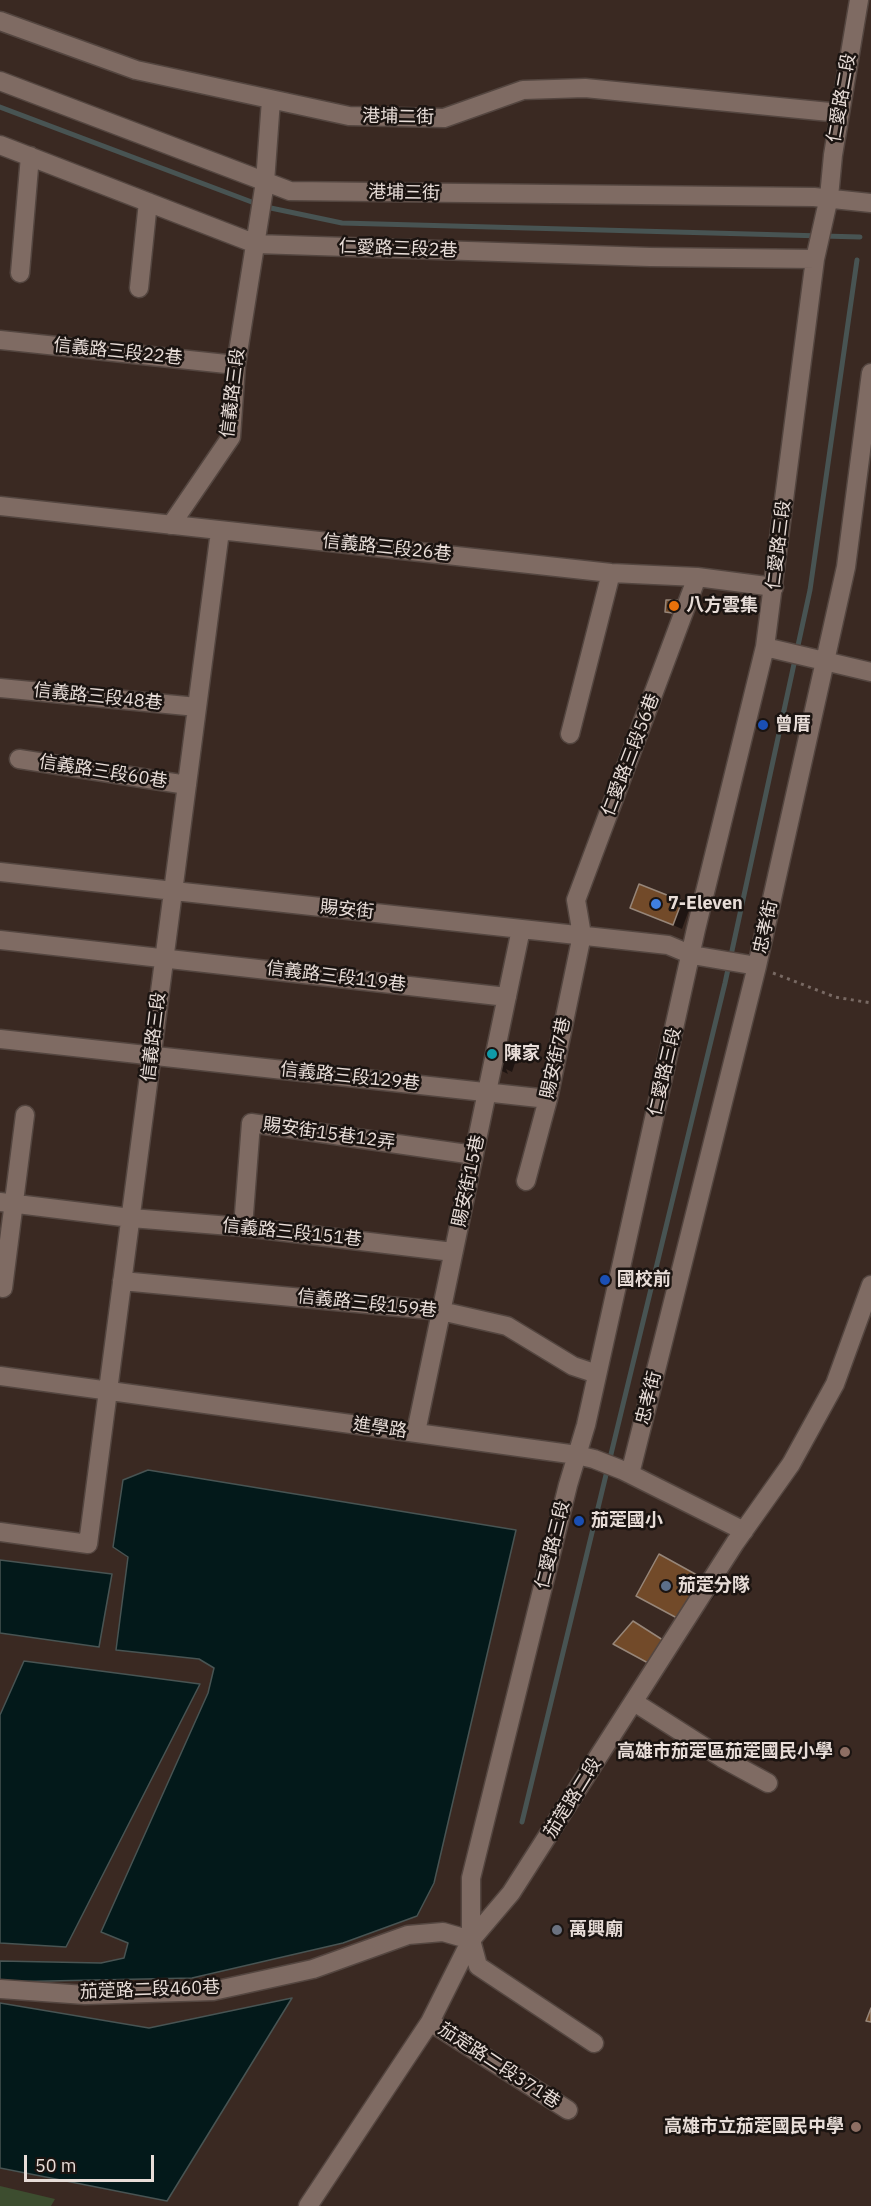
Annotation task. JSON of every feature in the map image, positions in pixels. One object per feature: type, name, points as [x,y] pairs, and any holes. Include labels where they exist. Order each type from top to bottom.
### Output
[{"type":"street","name":"仁愛路二段","points":[[829,197],[840,113],[860,0]]},
{"type":"street","name":"港埔二街","points":[[0,21],[136,70],[350,116],[444,118],[523,90],[601,88],[840,113]]},
{"type":"street","name":"港埔三街","points":[[0,81],[290,191],[829,197],[871,202]]},
{"type":"street","points":[[265,182],[271,100]]},
{"type":"street","name":"仁愛路三段2巷","points":[[0,145],[256,244],[650,257],[815,259]]},
{"type":"street","points":[[20,273],[30,156]]},
{"type":"street","name":"信義路三段","points":[[171,525],[231,437],[236,365],[265,182]]},
{"type":"street","name":"仁愛路三段","points":[[471,1940],[471,1878],[585,1457],[597,1374],[696,929],[774,649],[774,587],[815,259],[829,197]]},
{"type":"street","points":[[139,288],[148,202]]},
{"type":"street","name":"信義路三段22巷","points":[[0,340],[236,365]]},
{"type":"street","name":"忠孝街","points":[[626,1472],[751,965],[820,659],[846,567],[871,373]]},
{"type":"street","name":"信義路三段26巷","points":[[0,506],[611,573],[697,578],[774,587]]},
{"type":"street","name":"信義路三段","points":[[0,1532],[88,1544],[220,531]]},
{"type":"street","points":[[570,735],[611,573]]},
{"type":"street","name":"仁愛路三段56巷","points":[[582,934],[576,900],[697,578]]},
{"type":"street","points":[[774,649],[871,672]]},
{"type":"street","name":"信義路三段48巷","points":[[0,688],[197,707]]},
{"type":"street","name":"信義路三段60巷","points":[[19,759],[186,785]]},
{"type":"street","name":"賜安街","points":[[0,872],[582,934],[669,945],[692,955],[751,965]]},
{"type":"street","name":"賜安街15巷","points":[[416,1432],[521,929]]},
{"type":"street","name":"賜安街7巷","points":[[526,1181],[548,1099],[582,934]]},
{"type":"street","name":"信義路三段119巷","points":[[0,940],[507,997]]},
{"type":"street","name":"信義路三段129巷","points":[[0,1039],[548,1099]]},
{"type":"street","points":[[3,1288],[7,1203],[25,1115]]},
{"type":"street","name":"賜安街15巷12弄","points":[[243,1227],[251,1123],[474,1155]]},
{"type":"street","name":"信義路三段151巷","points":[[7,1203],[130,1218],[243,1227],[453,1252]]},
{"type":"street","name":"信義路三段159巷","points":[[122,1281],[441,1311],[507,1326],[573,1366],[597,1374]]},
{"type":"street","name":"茄萣路二段","points":[[309,2206],[430,2022],[471,1940],[511,1893],[744,1531],[791,1464],[836,1384],[871,1285]]},
{"type":"street","name":"進學路","points":[[0,1376],[585,1457],[626,1472],[744,1531]]},
{"type":"street","points":[[634,1702],[722,1758],[768,1783]]},
{"type":"street","name":"茄萣路二段460巷","points":[[0,1989],[85,1995],[213,1991],[313,1969],[408,1935],[443,1932],[471,1940]]},
{"type":"street","points":[[471,1940],[478,1966],[594,2043]]},
{"type":"street","name":"茄萣路二段371巷","points":[[430,2022],[568,2110]]},
{"type":"path","points":[[751,965],[835,997],[871,1003]]},
{"type":"green space","points":[[0,2186],[55,2199],[51,2206],[0,2206]]},
{"type":"water","points":[[148,1470],[516,1530],[434,1883],[417,1916],[343,1943],[192,1978],[0,1982],[0,1961],[101,1963],[124,1958],[128,1943],[101,1932],[208,1693],[214,1668],[199,1659],[116,1650],[128,1557],[113,1547],[123,1480]]},
{"type":"water","points":[[0,1560],[112,1574],[99,1647],[0,1633]]},
{"type":"water","points":[[24,1661],[200,1684],[66,1947],[0,1943],[0,1715]]},
{"type":"water","points":[[292,1998],[167,2201],[0,2168],[0,2003],[149,2028]]},
{"type":"building","name":"八方雲集","points":[[666,600],[683,600],[680,614],[665,612]]},
{"type":"building","name":"7-Eleven","points":[[639,884],[682,901],[673,925],[630,908]]},
{"type":"building","points":[[659,1554],[706,1580],[677,1618],[636,1596]]},
{"type":"building","points":[[633,1621],[666,1642],[650,1664],[613,1644]]},
{"type":"building","points":[[871,2008],[871,2022],[866,2021]]},
{"type":"waterway","points":[[0,107],[257,204]]},
{"type":"waterway","points":[[266,207],[342,223],[860,237]]},
{"type":"waterway","points":[[522,1822],[725,983],[810,590],[857,260]]},
{"type":"place","name":"八方雲集","points":[[674,606]]},
{"type":"place","name":"曾厝","points":[[763,725]]},
{"type":"place","name":"7-Eleven","points":[[656,904]]},
{"type":"place","name":"陳家","points":[[492,1054]]},
{"type":"place","name":"國校前","points":[[605,1280]]},
{"type":"place","name":"茄萣國小","points":[[579,1521]]},
{"type":"place","name":"茄萣分隊","points":[[666,1586]]},
{"type":"place","name":"高雄市茄萣區茄萣國民小學","points":[[845,1752]]},
{"type":"place","name":"萬興廟","points":[[557,1930]]},
{"type":"place","name":"高雄市立茄萣國民中學","points":[[856,2127]]}]
